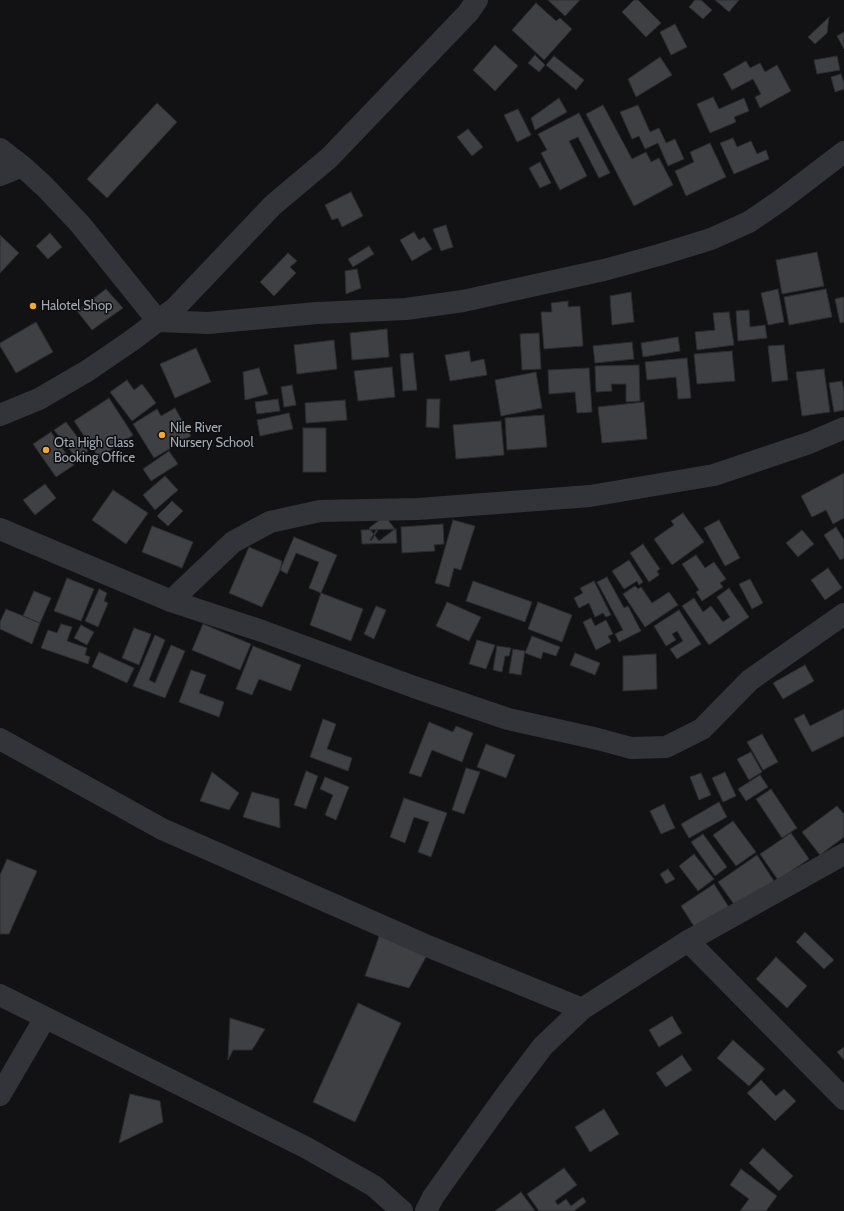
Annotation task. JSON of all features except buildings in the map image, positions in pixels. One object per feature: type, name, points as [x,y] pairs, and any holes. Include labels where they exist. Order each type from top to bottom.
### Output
[{"type":"street","points":[[0,415],[39,399],[87,371],[131,341],[175,308],[273,205],[328,158],[468,13],[477,0]]},
{"type":"street","points":[[0,149],[44,186],[80,224],[158,321],[208,323],[325,312],[406,309],[463,301],[604,270],[711,239],[749,222],[781,200],[844,152]]},
{"type":"street","points":[[0,175],[22,166]]},
{"type":"street","points":[[171,601],[233,542],[270,522],[320,512],[418,509],[590,496],[714,475],[809,442],[844,428]]},
{"type":"street","points":[[0,529],[171,601],[262,631],[414,687],[508,719],[631,748],[666,747],[702,729],[750,680],[844,614]]},
{"type":"street","points":[[0,739],[162,829],[430,947],[582,1009]]},
{"type":"street","points":[[426,1211],[433,1197],[543,1046],[582,1009],[688,941],[844,854]]},
{"type":"street","points":[[688,941],[844,1099]]},
{"type":"street","points":[[0,995],[305,1147],[374,1186],[402,1211]]},
{"type":"street","points":[[0,1095],[45,1018]]},
{"type":"place","name":"Halotel Shop","points":[[33,306]]},
{"type":"place","name":"Nile River Nursery School","points":[[162,435]]},
{"type":"place","name":"Ota High Class Booking Office","points":[[46,450]]}]
